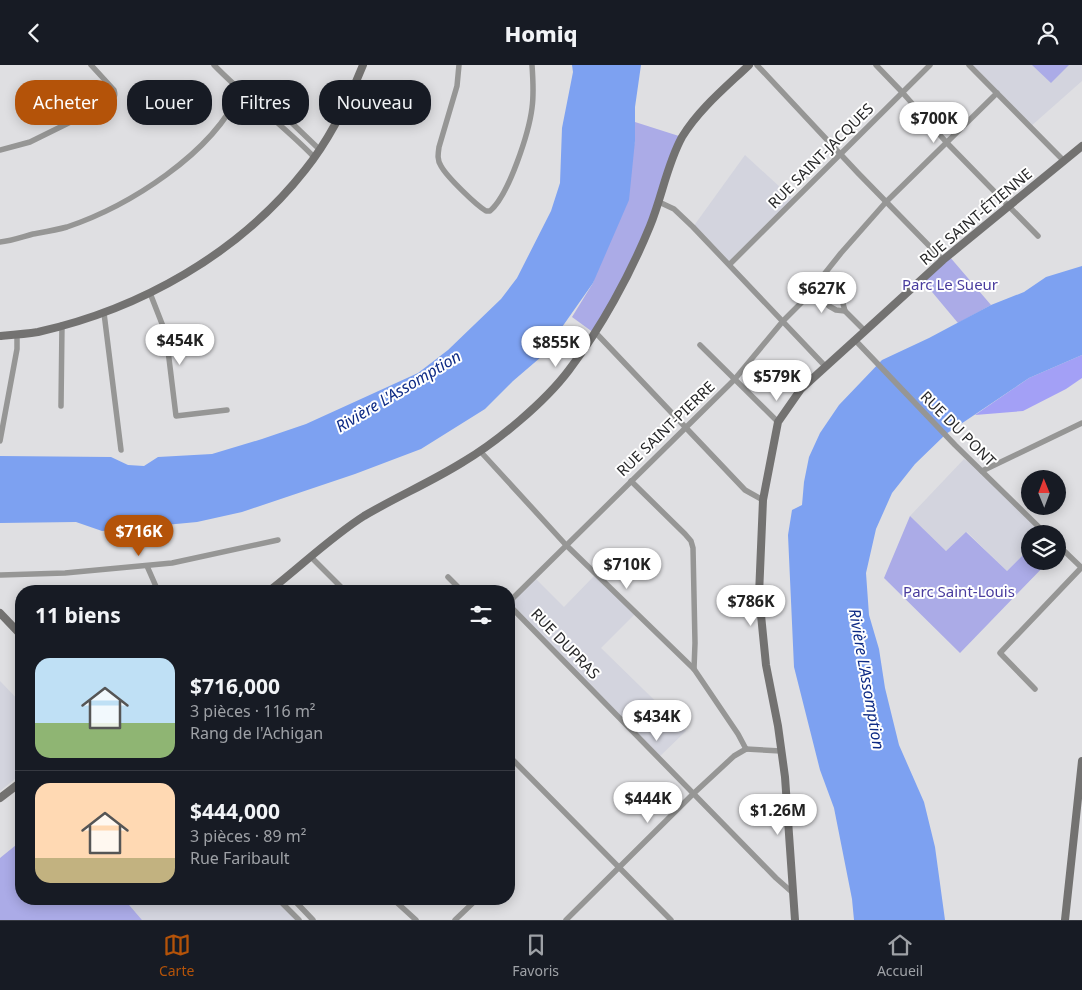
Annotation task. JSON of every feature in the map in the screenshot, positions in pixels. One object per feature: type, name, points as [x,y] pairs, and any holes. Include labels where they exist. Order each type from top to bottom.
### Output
[{"type":"street","points":[[0,150],[30,142],[109,103],[116,95],[114,89],[90,65]]},
{"type":"street","points":[[214,65],[228,80]]},
{"type":"street","points":[[0,336],[36,332],[104,313],[150,293],[182,275],[234,241],[287,190],[314,157],[341,115],[363,65]]},
{"type":"street","points":[[464,65],[459,65],[457,86],[439,147],[438,157],[440,165],[447,174],[486,211],[490,211],[497,205],[511,180],[526,133],[532,108],[532,65]]},
{"type":"street","points":[[277,585],[339,533],[365,516],[480,451],[517,422],[560,380],[595,332],[621,286],[649,228],[682,137],[707,105],[749,65]]},
{"type":"street","points":[[757,65],[840,155],[943,260]]},
{"type":"street","points":[[876,65],[947,143],[1038,236]]},
{"type":"street","name":"RUE SAINT-JACQUES","points":[[730,264],[930,65]]},
{"type":"street","points":[[970,65],[1064,161]]},
{"type":"street","name":"RUE SAINT-PIERRE","points":[[515,597],[734,380],[886,202],[996,93]]},
{"type":"street","points":[[0,242],[64,228],[124,202],[144,190],[180,163],[202,144],[222,121]]},
{"type":"street","points":[[280,125],[314,157]]},
{"type":"street","points":[[294,125],[319,149]]},
{"type":"street","name":"RUE SAINT-ÉTIENNE","points":[[795,920],[781,751],[776,712],[766,665],[759,595],[764,500],[778,422],[801,389],[943,260],[1082,146]]},
{"type":"street","points":[[659,202],[674,209],[730,264],[826,367]]},
{"type":"street","points":[[822,277],[840,296],[845,311],[865,331]]},
{"type":"street","points":[[811,290],[829,306],[836,310],[845,311]]},
{"type":"street","points":[[150,293],[166,334],[176,416],[227,410]]},
{"type":"street","points":[[104,313],[121,450]]},
{"type":"street","points":[[61,406],[62,325]]},
{"type":"street","points":[[595,332],[745,490],[764,500]]},
{"type":"street","points":[[0,441],[17,349],[17,334]]},
{"type":"street","name":"RUE DU PONT","points":[[855,340],[955,445],[1037,525]]},
{"type":"street","points":[[700,345],[778,422]]},
{"type":"street","points":[[982,471],[1082,423]]},
{"type":"street","points":[[480,451],[566,545],[694,669],[746,749]]},
{"type":"street","points":[[631,481],[691,541],[693,548],[694,669]]},
{"type":"street","points":[[1,575],[65,573],[172,563],[278,540]]},
{"type":"street","points":[[1035,689],[1000,653],[1082,568],[1066,553]]},
{"type":"street","points":[[312,557],[339,585]]},
{"type":"street","points":[[147,566],[155,585]]},
{"type":"street","points":[[448,577],[456,585]]},
{"type":"street","name":"RUE DUPRAS","points":[[515,609],[693,794],[792,893]]},
{"type":"street","points":[[0,613],[15,629]]},
{"type":"street","points":[[566,920],[734,756],[746,749],[781,751]]},
{"type":"street","points":[[1065,920],[1082,761]]},
{"type":"street","points":[[515,762],[671,920]]},
{"type":"street","points":[[0,798],[15,787]]},
{"type":"street","points":[[284,905],[299,920]]},
{"type":"street","points":[[299,905],[313,920]]},
{"type":"street","points":[[400,905],[416,920]]},
{"type":"street","points":[[455,920],[471,905]]},
{"type":"shaded area","points":[[969,65],[1082,65],[1082,81],[1030,127]]},
{"type":"shaded area","points":[[745,155],[794,200],[730,264],[693,227]]},
{"type":"shaded area","points":[[1082,355],[1082,378],[1066,389],[1023,411],[975,415],[1029,378]]},
{"type":"shaded area","points":[[964,459],[982,471],[1021,510],[1021,515],[1026,515],[1036,525],[1021,525],[1021,557],[1007,571],[967,532],[946,551],[910,516]]},
{"type":"shaded area","points":[[596,574],[636,613],[601,648],[686,731],[658,758],[515,608],[515,596],[534,577],[564,607]]},
{"type":"shaded area","points":[[0,681],[15,697],[15,779],[0,791]]},
{"type":"shaded area","points":[[129,905],[284,905],[299,920],[142,920]]},
{"type":"green space","points":[[1032,65],[1069,65],[1051,83]]},
{"type":"green space","points":[[635,122],[682,137],[649,228],[594,333],[572,317],[593,283],[635,141]]},
{"type":"green space","name":"Parc Le Sueur","points":[[949,256],[991,305],[958,323],[922,280]]},
{"type":"green space","name":"Parc Saint-Louis","points":[[910,516],[946,551],[966,532],[1007,571],[1021,557],[1021,570],[1040,570],[960,653],[884,578]]},
{"type":"green space","points":[[15,846],[15,905],[129,905],[142,920],[0,920],[0,858]]},
{"type":"water","name":"Rivière L'Assomption","points":[[572,65],[641,65],[635,107],[635,141],[629,200],[593,283],[541,357],[485,409],[421,449],[355,474],[242,512],[197,522],[102,531],[76,522],[0,523],[0,456],[111,457],[128,465],[144,466],[158,457],[212,454],[306,424],[418,373],[448,350],[501,299],[517,278],[551,211],[560,183],[562,128],[573,72]]},
{"type":"water","name":"Rivière L'Assomption","points":[[1082,266],[1082,355],[1029,378],[946,434],[915,464],[892,493],[876,529],[866,573],[869,615],[879,649],[885,688],[899,745],[924,802],[935,847],[945,920],[854,920],[852,899],[834,808],[820,770],[794,667],[788,535],[792,510],[802,505],[809,457],[820,433],[839,405],[882,360],[929,338],[991,305],[1024,292],[1046,277]]}]
